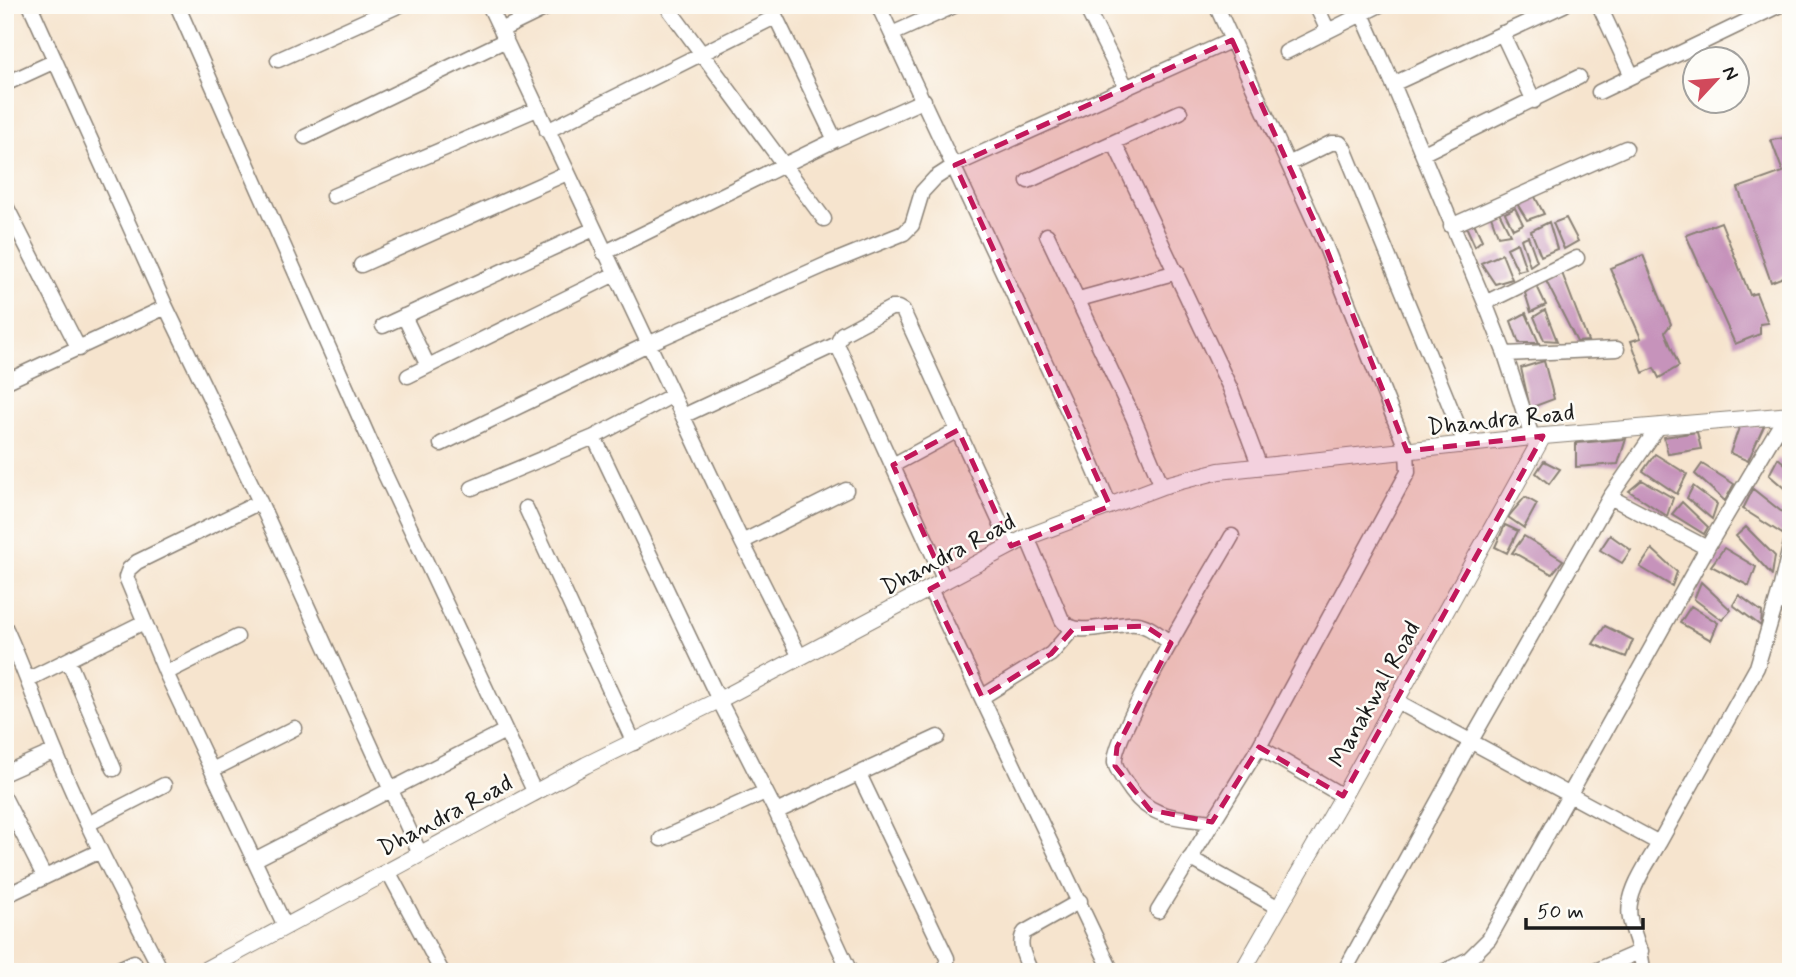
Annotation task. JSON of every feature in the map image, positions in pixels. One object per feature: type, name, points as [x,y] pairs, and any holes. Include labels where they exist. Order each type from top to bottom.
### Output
[{"type":"street","points":[[30,5],[166,307],[260,502],[420,854]]},
{"type":"street","points":[[177,5],[387,480],[535,793]]},
{"type":"street","points":[[278,60],[400,5]]},
{"type":"street","points":[[489,5],[604,253],[800,657]]},
{"type":"street","points":[[305,137],[503,35],[552,5]]},
{"type":"street","points":[[666,5],[824,219]]},
{"type":"street","points":[[878,5],[955,165],[1110,506]]},
{"type":"street","points":[[892,34],[956,5]]},
{"type":"street","points":[[1085,5],[1126,87]]},
{"type":"street","points":[[1158,911],[1259,747],[1408,472],[1407,451],[1336,271],[1290,163],[1216,5]]},
{"type":"street","points":[[1316,5],[1328,31]]},
{"type":"street","points":[[1286,52],[1380,5]]},
{"type":"street","points":[[1393,83],[1564,5]]},
{"type":"street","points":[[1599,5],[1632,76]]},
{"type":"street","points":[[1599,92],[1780,5]]},
{"type":"street","points":[[547,131],[703,55],[773,11],[835,140]]},
{"type":"street","points":[[1362,14],[1424,153],[1451,226],[1538,437]]},
{"type":"street","points":[[1502,33],[1534,102]]},
{"type":"street","points":[[441,444],[648,344],[904,233],[912,225],[922,192],[935,178],[955,165],[1232,40]]},
{"type":"street","points":[[5,83],[55,61]]},
{"type":"street","points":[[1424,153],[1534,102],[1580,77]]},
{"type":"street","points":[[604,253],[835,140],[924,100]]},
{"type":"street","points":[[333,196],[537,109]]},
{"type":"street","points":[[1028,181],[1180,111]]},
{"type":"street","points":[[1114,142],[1230,388],[1260,467]]},
{"type":"street","points":[[1290,163],[1331,143],[1340,143],[1344,148],[1466,444]]},
{"type":"street","points":[[1451,226],[1626,148]]},
{"type":"street","points":[[361,265],[567,173]]},
{"type":"street","points":[[5,204],[79,349]]},
{"type":"street","points":[[383,326],[594,229]]},
{"type":"street","points":[[1047,235],[1079,299],[1162,486]]},
{"type":"street","points":[[1485,303],[1577,258]]},
{"type":"street","points":[[1079,299],[1177,272]]},
{"type":"street","points":[[408,376],[615,274]]},
{"type":"street","points":[[5,382],[166,307]]},
{"type":"street","points":[[683,416],[837,344],[842,334],[891,308],[900,309],[1012,546]]},
{"type":"street","points":[[404,316],[428,366]]},
{"type":"street","points":[[837,344],[945,581]]},
{"type":"street","points":[[1505,355],[1617,349]]},
{"type":"street","points":[[472,488],[594,437],[673,395]]},
{"type":"street","points":[[1443,972],[1469,959],[1483,946],[1707,548],[1788,415]]},
{"type":"street","name":"Dhandra Road","points":[[201,972],[586,765],[719,700],[1027,537],[1162,486],[1219,471],[1466,444],[1788,415]]},
{"type":"street","points":[[1344,972],[1610,497],[1659,426]]},
{"type":"street","points":[[893,465],[958,430]]},
{"type":"street","points":[[594,437],[719,700],[776,812],[850,972]]},
{"type":"street","name":"Manakwal Road","points":[[1242,972],[1396,701],[1538,437]]},
{"type":"street","points":[[742,542],[846,490]]},
{"type":"street","points":[[1610,497],[1707,548]]},
{"type":"street","points":[[260,502],[137,562],[129,569],[126,577],[166,673],[285,926]]},
{"type":"street","points":[[526,508],[634,743]]},
{"type":"street","points":[[1212,822],[1164,816],[1150,810],[1130,790],[1115,766],[1117,747],[1136,706],[1232,536]]},
{"type":"street","points":[[1027,537],[1062,620],[1073,629],[1138,624],[1171,643]]},
{"type":"street","points":[[1643,972],[1641,951],[1630,920],[1629,907],[1633,893],[1757,667],[1787,573],[1791,543]]},
{"type":"street","points":[[930,589],[1112,972]]},
{"type":"street","points":[[1780,590],[1791,612]]},
{"type":"street","points":[[29,679],[144,622]]},
{"type":"street","points":[[5,627],[12,658],[29,679],[55,751],[100,851],[162,972]]},
{"type":"street","points":[[982,697],[1051,654],[1073,629]]},
{"type":"street","points":[[166,673],[237,636]]},
{"type":"street","points":[[68,660],[114,769]]},
{"type":"street","points":[[1396,701],[1659,843]]},
{"type":"street","points":[[212,770],[295,729]]},
{"type":"street","points":[[254,860],[505,731]]},
{"type":"street","points":[[776,812],[938,737]]},
{"type":"street","points":[[1259,747],[1343,796]]},
{"type":"street","points":[[5,773],[55,751]]},
{"type":"street","points":[[859,774],[947,958],[942,972]]},
{"type":"street","points":[[88,824],[164,785]]},
{"type":"street","points":[[661,839],[765,792]]},
{"type":"street","points":[[5,799],[44,876]]},
{"type":"street","points":[[5,896],[100,851]]},
{"type":"street","points":[[1190,858],[1279,908]]},
{"type":"street","points":[[388,871],[442,972]]},
{"type":"street","points":[[1031,972],[1021,937],[1025,932],[1080,901]]},
{"type":"street","points":[[1593,972],[1641,951]]},
{"type":"street","points":[[112,972],[134,962]]},
{"type":"highlighted area","points":[[1232,40],[1325,245],[1407,451],[1543,436],[1343,796],[1259,747],[1212,822],[1150,810],[1115,766],[1117,747],[1171,643],[1145,626],[1073,629],[1051,654],[982,697],[930,589],[945,581],[893,465],[958,430],[1011,546],[1110,506],[955,165]]},
{"type":"building","points":[[1791,137],[1791,274],[1771,282],[1738,188],[1783,172],[1771,140]]},
{"type":"building","points":[[1534,195],[1544,214],[1527,220],[1516,202]]},
{"type":"building","points":[[1515,208],[1523,224],[1513,229],[1505,213]]},
{"type":"building","points":[[1499,212],[1510,234],[1498,236],[1491,216]]},
{"type":"building","points":[[1566,218],[1578,241],[1564,249],[1553,223]]},
{"type":"building","points":[[1473,221],[1482,240],[1475,246],[1465,224]]},
{"type":"building","points":[[1549,222],[1557,249],[1541,256],[1531,231]]},
{"type":"building","points":[[1721,222],[1750,295],[1756,293],[1768,323],[1760,324],[1760,334],[1735,344],[1686,235]]},
{"type":"building","points":[[1528,236],[1537,261],[1530,266],[1521,239]]},
{"type":"building","points":[[1517,243],[1526,269],[1518,271],[1507,248]]},
{"type":"building","points":[[1502,254],[1512,279],[1495,284],[1481,263]]},
{"type":"building","points":[[1643,255],[1671,324],[1665,332],[1679,366],[1659,378],[1654,368],[1643,373],[1631,341],[1641,338],[1610,268]]},
{"type":"building","points":[[1562,273],[1588,341],[1577,342],[1546,281]]},
{"type":"building","points":[[1536,284],[1546,305],[1531,312],[1525,293]]},
{"type":"building","points":[[1545,310],[1557,341],[1544,340],[1534,317]]},
{"type":"building","points":[[1526,313],[1539,343],[1519,343],[1511,321]]},
{"type":"building","points":[[1544,361],[1554,399],[1530,408],[1521,368]]},
{"type":"building","points":[[1740,425],[1764,426],[1748,461],[1730,453]]},
{"type":"building","points":[[1788,428],[1791,428],[1791,440],[1782,440]]},
{"type":"building","points":[[1697,432],[1701,449],[1668,454],[1664,437]]},
{"type":"building","points":[[1626,439],[1618,464],[1576,467],[1576,443]]},
{"type":"building","points":[[1655,454],[1687,474],[1677,494],[1643,471]]},
{"type":"building","points":[[1778,458],[1791,469],[1791,494],[1769,475]]},
{"type":"building","points":[[1544,461],[1560,469],[1549,484],[1536,473]]},
{"type":"building","points":[[1702,464],[1734,484],[1725,501],[1695,474]]},
{"type":"building","points":[[1642,480],[1673,498],[1667,516],[1629,491]]},
{"type":"building","points":[[1693,486],[1717,504],[1712,519],[1687,498]]},
{"type":"building","points":[[1753,489],[1787,516],[1784,535],[1743,509]]},
{"type":"building","points":[[1525,497],[1537,504],[1524,528],[1508,517]]},
{"type":"building","points":[[1682,502],[1708,527],[1704,534],[1672,514]]},
{"type":"building","points":[[1505,525],[1518,531],[1507,553],[1495,547]]},
{"type":"building","points":[[1746,527],[1775,556],[1772,575],[1736,536]]},
{"type":"building","points":[[1610,535],[1631,550],[1622,563],[1600,550]]},
{"type":"building","points":[[1524,536],[1563,560],[1552,574],[1512,553]]},
{"type":"building","points":[[1724,548],[1756,567],[1749,586],[1711,566]]},
{"type":"building","points":[[1652,549],[1677,572],[1672,586],[1640,567]]},
{"type":"building","points":[[1701,582],[1731,610],[1722,620],[1694,599]]},
{"type":"building","points":[[1739,595],[1762,612],[1761,626],[1733,605]]},
{"type":"building","points":[[1691,606],[1718,623],[1711,640],[1680,623]]},
{"type":"building","points":[[1605,626],[1633,640],[1626,657],[1593,644]]}]
